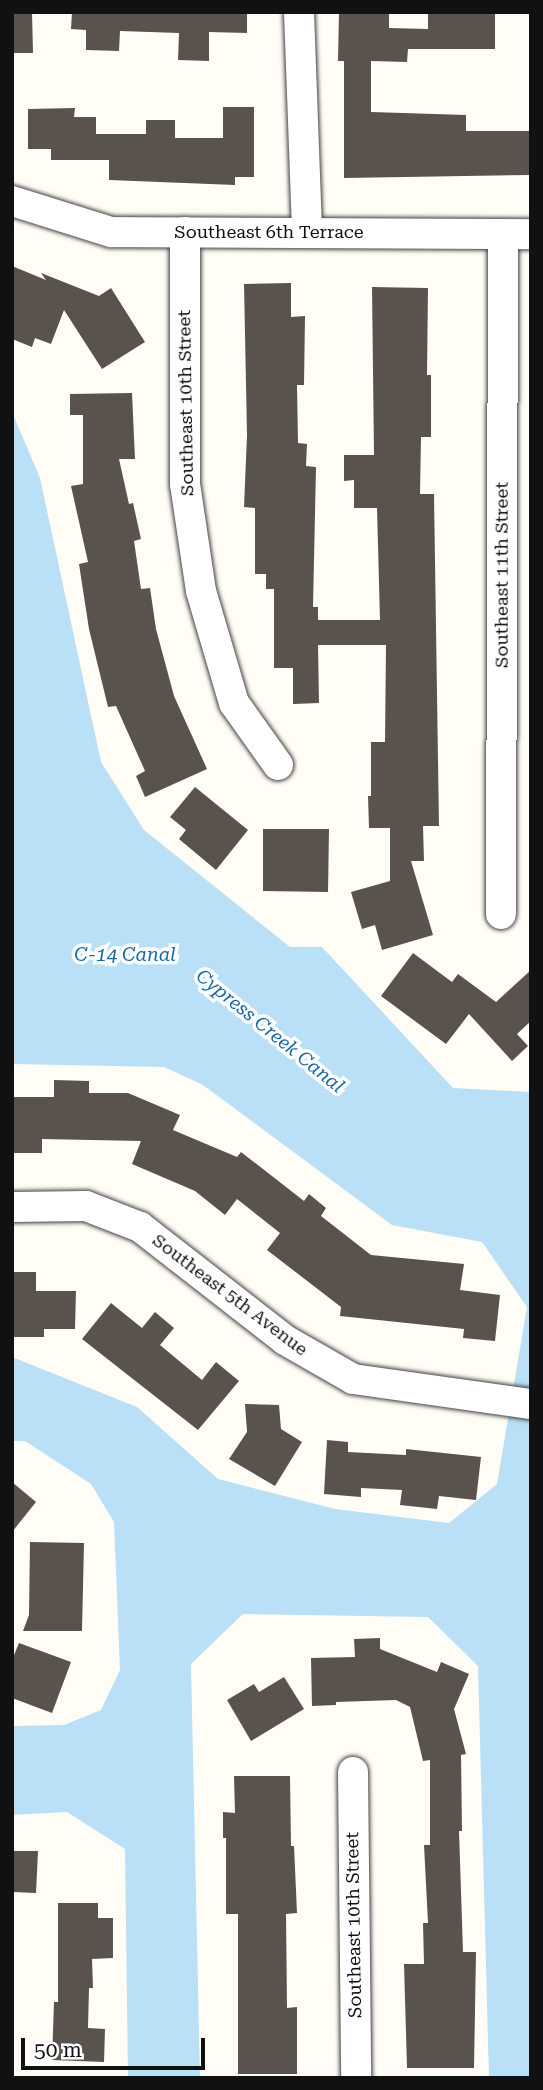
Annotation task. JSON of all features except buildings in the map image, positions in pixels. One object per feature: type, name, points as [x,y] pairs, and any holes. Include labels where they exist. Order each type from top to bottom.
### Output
[{"type":"street","points":[[299,12],[307,231]]},
{"type":"street","name":"Southeast 6th Terrace","points":[[12,201],[111,232],[307,231],[517,235]]},
{"type":"street","name":"Southeast 10th Street","points":[[185,232],[185,485],[201,591],[234,703],[278,765]]},
{"type":"street","name":"Southeast 11th Street","points":[[501,914],[517,235]]},
{"type":"street","name":"Southeast 5th Avenue","points":[[12,1207],[86,1206],[139,1227],[285,1340],[353,1379],[531,1404]]},
{"type":"street","name":"Southeast 10th Street","points":[[352,1772],[356,2078]]},
{"type":"water","points":[[12,412],[40,478],[101,762],[144,830],[290,947],[322,947],[453,1088],[531,1092],[531,2078],[489,2078],[478,1666],[428,1617],[243,1614],[191,1664],[200,2078],[128,2078],[125,1849],[67,1812],[12,1815],[12,1726],[64,1725],[101,1710],[120,1670],[114,1522],[91,1484],[25,1441],[12,1441],[12,1357],[137,1407],[218,1479],[335,1509],[449,1523],[497,1484],[527,1307],[482,1242],[392,1225],[203,1085],[164,1067],[12,1064]]},
{"type":"water label","name":"C-14 Canal","points":[[125,955]]},
{"type":"water label","name":"Cypress Creek Canal","points":[[270,1031]]}]
